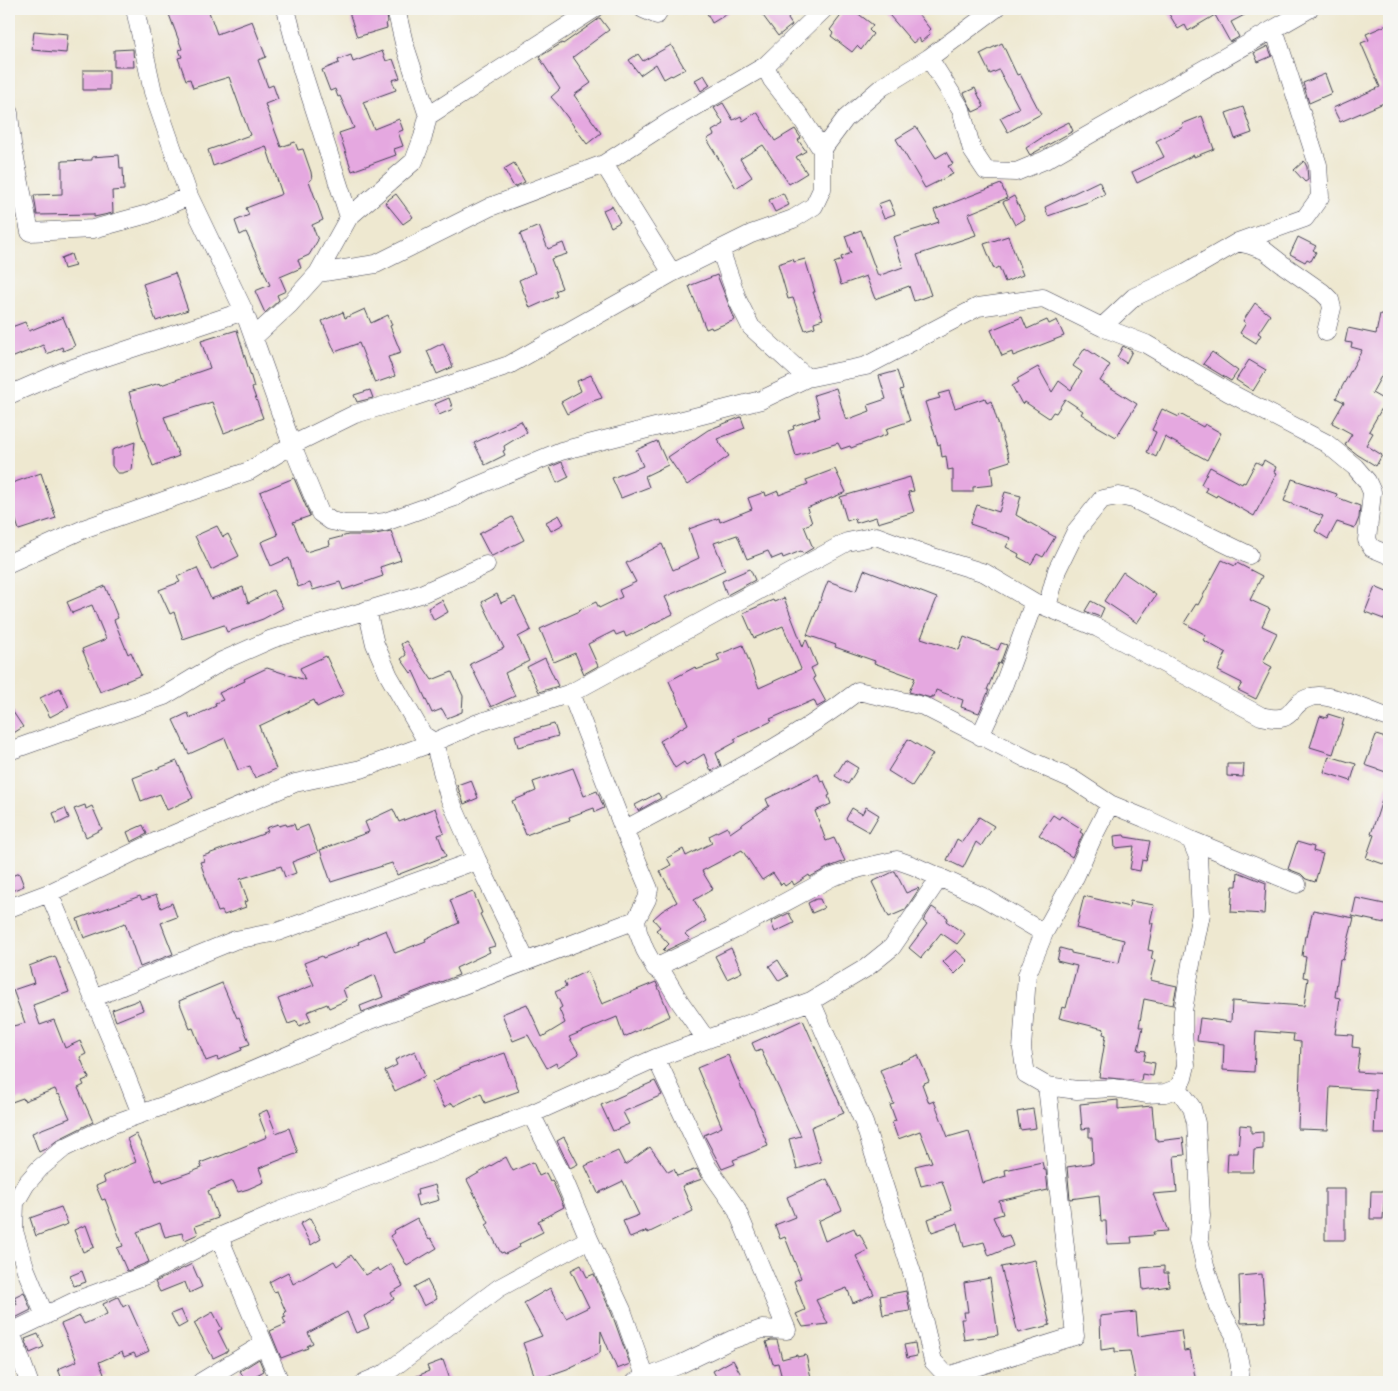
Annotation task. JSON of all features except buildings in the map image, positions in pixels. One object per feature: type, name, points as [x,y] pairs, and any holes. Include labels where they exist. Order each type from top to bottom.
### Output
[{"type":"street","points":[[135,9],[153,92],[189,196],[244,311],[292,445],[320,513],[331,521],[346,524],[385,522],[454,497],[561,451],[761,400],[807,378],[866,366],[978,307],[1043,298],[1102,327],[1146,344],[1228,392],[1326,443],[1356,467],[1367,481],[1372,492],[1367,540],[1372,548],[1389,555]]},
{"type":"street","points":[[286,9],[302,70],[349,217]]},
{"type":"street","points":[[254,337],[290,304],[318,273],[349,217],[414,161],[428,116],[404,42],[396,9]]},
{"type":"street","points":[[428,116],[594,9]]},
{"type":"street","points":[[318,273],[376,264],[490,208],[604,164],[669,122],[765,66],[824,9]]},
{"type":"street","points":[[822,150],[845,119],[882,87],[928,58],[995,9]]},
{"type":"street","points":[[928,58],[961,109],[972,150],[986,171],[1016,172],[1045,160],[1309,9]]},
{"type":"street","points":[[1102,327],[1134,298],[1183,274],[1238,242],[1306,218],[1320,197],[1318,165],[1274,29]]},
{"type":"street","points":[[9,564],[86,528],[248,471],[292,445],[355,414],[509,365],[672,274],[751,234],[793,219],[814,206],[822,189],[822,150],[800,116],[772,80],[765,66]]},
{"type":"street","points":[[9,113],[12,144],[30,232],[92,229],[148,214],[189,196]]},
{"type":"street","points":[[604,164],[672,274]]},
{"type":"street","points":[[1238,242],[1264,250],[1322,292],[1330,300],[1332,308],[1326,332]]},
{"type":"street","points":[[720,249],[738,301],[751,327],[807,378]]},
{"type":"street","points":[[9,395],[64,371],[244,311]]},
{"type":"street","points":[[980,736],[1040,604],[1076,531],[1102,499],[1119,496],[1133,499],[1249,555]]},
{"type":"street","points":[[9,908],[49,893],[155,842],[296,783],[361,769],[434,742],[478,723],[571,693],[847,542],[876,536],[930,556],[985,573],[1040,604],[1098,628],[1261,716],[1276,720],[1287,717],[1299,702],[1312,696],[1330,696],[1389,718]]},
{"type":"street","points":[[9,751],[164,696],[222,661],[272,639],[421,594],[486,565]]},
{"type":"street","points":[[367,610],[375,644],[389,676],[423,735],[434,742],[449,797],[526,961]]},
{"type":"street","points":[[624,830],[746,765],[826,716],[858,691],[923,706],[980,736],[1072,779],[1110,804],[1190,840],[1298,884]]},
{"type":"street","points":[[15,1203],[26,1184],[40,1168],[64,1148],[113,1124],[207,1090],[368,1022],[636,920],[647,899],[649,889],[571,693]]},
{"type":"street","points":[[1110,804],[1044,933],[1027,975],[1022,1049],[1026,1074],[1047,1086],[1077,1090],[1114,1088],[1146,1094],[1165,1093],[1178,1088],[1186,1065],[1183,1011],[1201,914],[1198,858],[1190,840]]},
{"type":"street","points":[[93,998],[235,940],[277,932],[477,860]]},
{"type":"street","points":[[655,968],[734,930],[832,877],[897,860],[983,897],[1044,933]]},
{"type":"street","points":[[29,1382],[10,1332],[75,1301],[146,1274],[219,1237],[286,1208],[531,1114],[656,1058],[812,1001],[866,968],[892,947],[940,877]]},
{"type":"street","points":[[49,893],[141,1114]]},
{"type":"street","points":[[636,920],[645,950],[655,968],[664,975],[706,1039]]},
{"type":"street","points":[[812,1001],[864,1123],[913,1276],[939,1379],[1075,1336],[1047,1086]]},
{"type":"street","points":[[531,1114],[562,1175],[622,1310],[641,1381],[731,1340],[762,1329],[787,1330],[736,1208],[708,1168],[656,1058]]},
{"type":"street","points":[[1178,1088],[1192,1108],[1196,1122],[1201,1216],[1199,1239],[1204,1266],[1218,1306],[1234,1334],[1240,1366],[1239,1382]]},
{"type":"street","points":[[9,1186],[15,1203],[14,1230],[26,1270],[45,1316]]},
{"type":"street","points":[[219,1237],[280,1382]]},
{"type":"street","points":[[366,1382],[386,1373],[499,1288],[589,1239]]},
{"type":"street","points":[[201,1382],[264,1344]]}]
